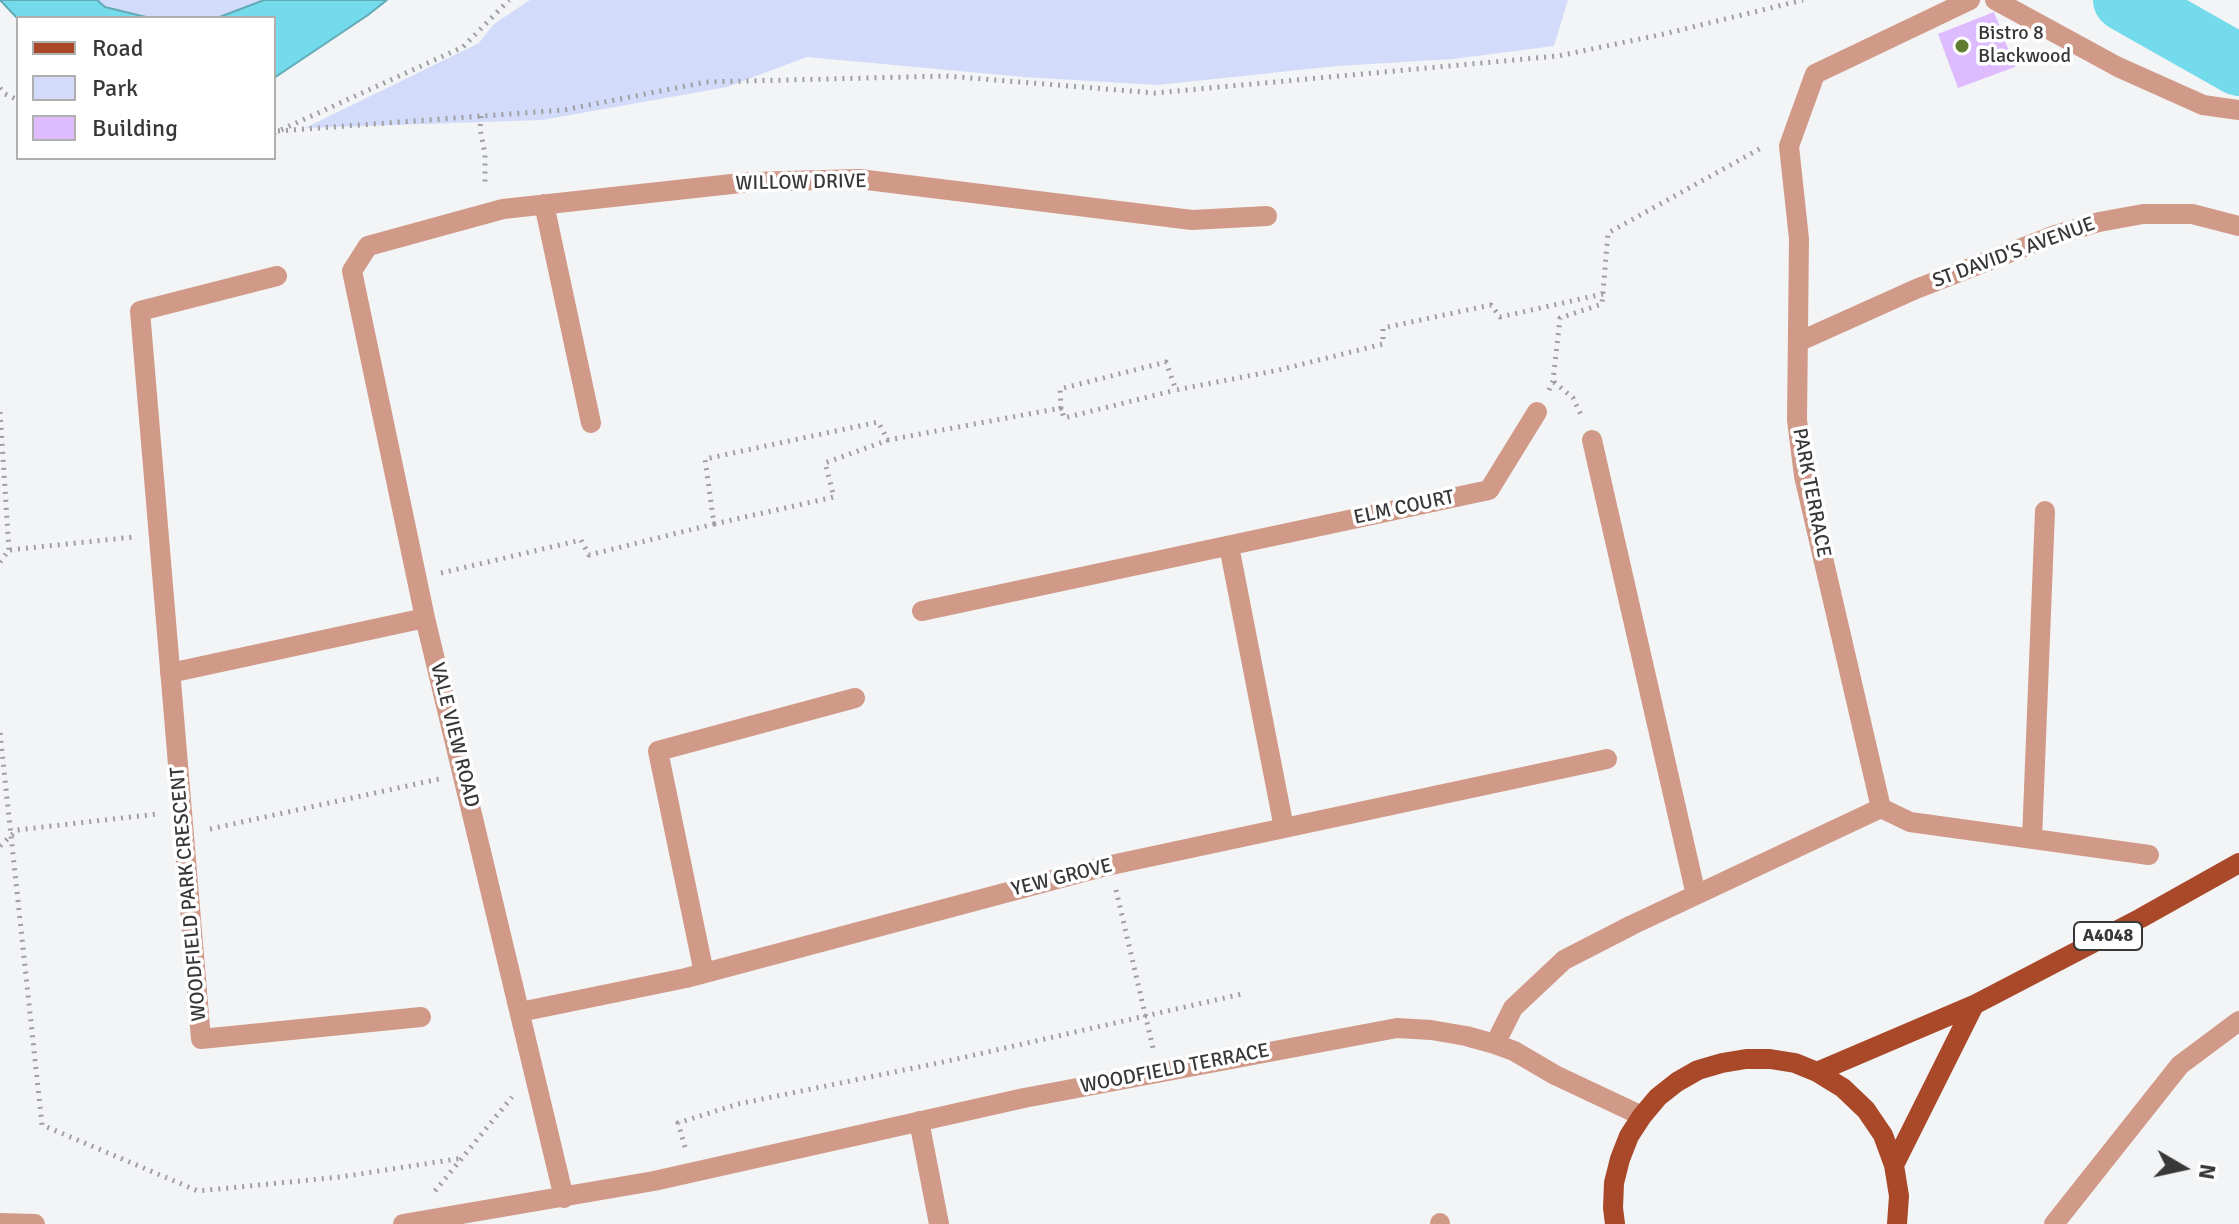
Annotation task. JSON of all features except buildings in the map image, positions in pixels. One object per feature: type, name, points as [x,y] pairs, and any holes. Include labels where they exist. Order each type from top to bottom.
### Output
[{"type":"main road","name":"A4048","points":[[1817,1072],[1974,1005],[2239,863]]},
{"type":"main road","points":[[1894,1165],[1974,1005]]},
{"type":"main road","points":[[1615,1224],[1614,1183],[1620,1159],[1629,1136],[1658,1097],[1698,1070],[1746,1059],[1770,1059],[1795,1063],[1817,1072],[1843,1088],[1866,1110],[1883,1135],[1894,1165],[1899,1196],[1897,1224]]},
{"type":"street","name":"PARK TERRACE","points":[[1881,808],[1804,476],[1797,420],[1799,239],[1789,146],[1815,74],[1970,0]]},
{"type":"street","points":[[1995,0],[2118,67],[2203,105],[2239,110]]},
{"type":"street","name":"WILLOW DRIVE","points":[[352,271],[368,246],[503,209],[750,182],[859,179],[1192,220],[1267,216]]},
{"type":"street","points":[[544,204],[591,423]]},
{"type":"street","name":"ST DAVID'S AVENUE","points":[[1798,342],[1916,289],[2055,235],[2099,222],[2143,214],[2192,214],[2239,226]]},
{"type":"street","name":"VALE VIEW ROAD","points":[[352,271],[425,618],[564,1198]]},
{"type":"street","name":"WOODFIELD PARK CRESCENT","points":[[277,276],[140,311],[201,1039],[421,1017]]},
{"type":"street","name":"ELM COURT","points":[[922,611],[1489,490],[1537,412]]},
{"type":"street","points":[[1592,440],[1696,895]]},
{"type":"street","points":[[2032,839],[2045,511]]},
{"type":"street","points":[[1229,546],[1284,828]]},
{"type":"street","points":[[170,673],[425,618]]},
{"type":"street","points":[[704,973],[658,751],[855,698]]},
{"type":"street","name":"YEW GROVE","points":[[520,1012],[704,973],[1111,865],[1607,759]]},
{"type":"street","points":[[1495,1044],[1513,1008],[1564,960],[1881,808],[1910,822],[2149,855]]},
{"type":"street","points":[[2054,1224],[2180,1065],[2239,1021]]},
{"type":"street","name":"WOODFIELD TERRACE","points":[[403,1224],[564,1198],[1024,1098],[1397,1028],[1431,1030],[1495,1044],[1642,1116]]},
{"type":"street","points":[[919,1121],[939,1224]]},
{"type":"street","points":[[0,1223],[35,1224]]},
{"type":"path","points":[[276,132],[463,47],[509,0]]},
{"type":"path","points":[[276,132],[564,110],[604,99],[706,82],[946,76],[1155,93],[1558,56],[1803,0]]},
{"type":"path","points":[[480,215],[485,185],[481,116]]},
{"type":"path","points":[[1537,412],[1553,381],[1560,318],[1602,304],[1608,233],[1795,129]]},
{"type":"path","points":[[1176,390],[1166,362],[1060,389],[1061,408],[1064,418],[1176,390],[1279,370],[1383,344],[1383,328],[1491,305],[1500,317],[1603,294]]},
{"type":"path","points":[[1553,381],[1573,398]]},
{"type":"path","points":[[417,578],[581,540],[589,555],[834,497],[825,463],[888,440],[1061,408]]},
{"type":"path","points":[[0,412],[9,550],[0,562]]},
{"type":"path","points":[[714,524],[705,459],[878,422],[888,440]]},
{"type":"path","points":[[9,550],[159,535]]},
{"type":"path","points":[[0,733],[42,1125],[198,1191],[340,1177],[463,1158]]},
{"type":"path","points":[[184,835],[463,774]]},
{"type":"path","points":[[0,846],[17,830],[182,812]]},
{"type":"path","points":[[1111,865],[1158,1073]]},
{"type":"path","points":[[693,1172],[678,1123],[738,1104],[948,1061],[1242,994]]},
{"type":"path","points":[[409,1223],[535,1070]]},
{"type":"green space","points":[[97,0],[264,0],[222,16],[142,16],[105,7]]},
{"type":"green space","points":[[530,0],[1568,0],[1554,46],[1453,59],[1337,66],[1157,85],[1024,77],[807,57],[727,87],[542,120],[305,128],[479,43],[494,24]]},
{"type":"water","points":[[0,0],[97,0],[105,7],[142,16],[16,16]]},
{"type":"water","points":[[264,0],[387,0],[276,77],[276,16],[222,16]]},
{"type":"waterway","points":[[2124,0],[2239,65]]},
{"type":"place","name":"Bistro 8 Blackwood","points":[[1962,46]]}]
